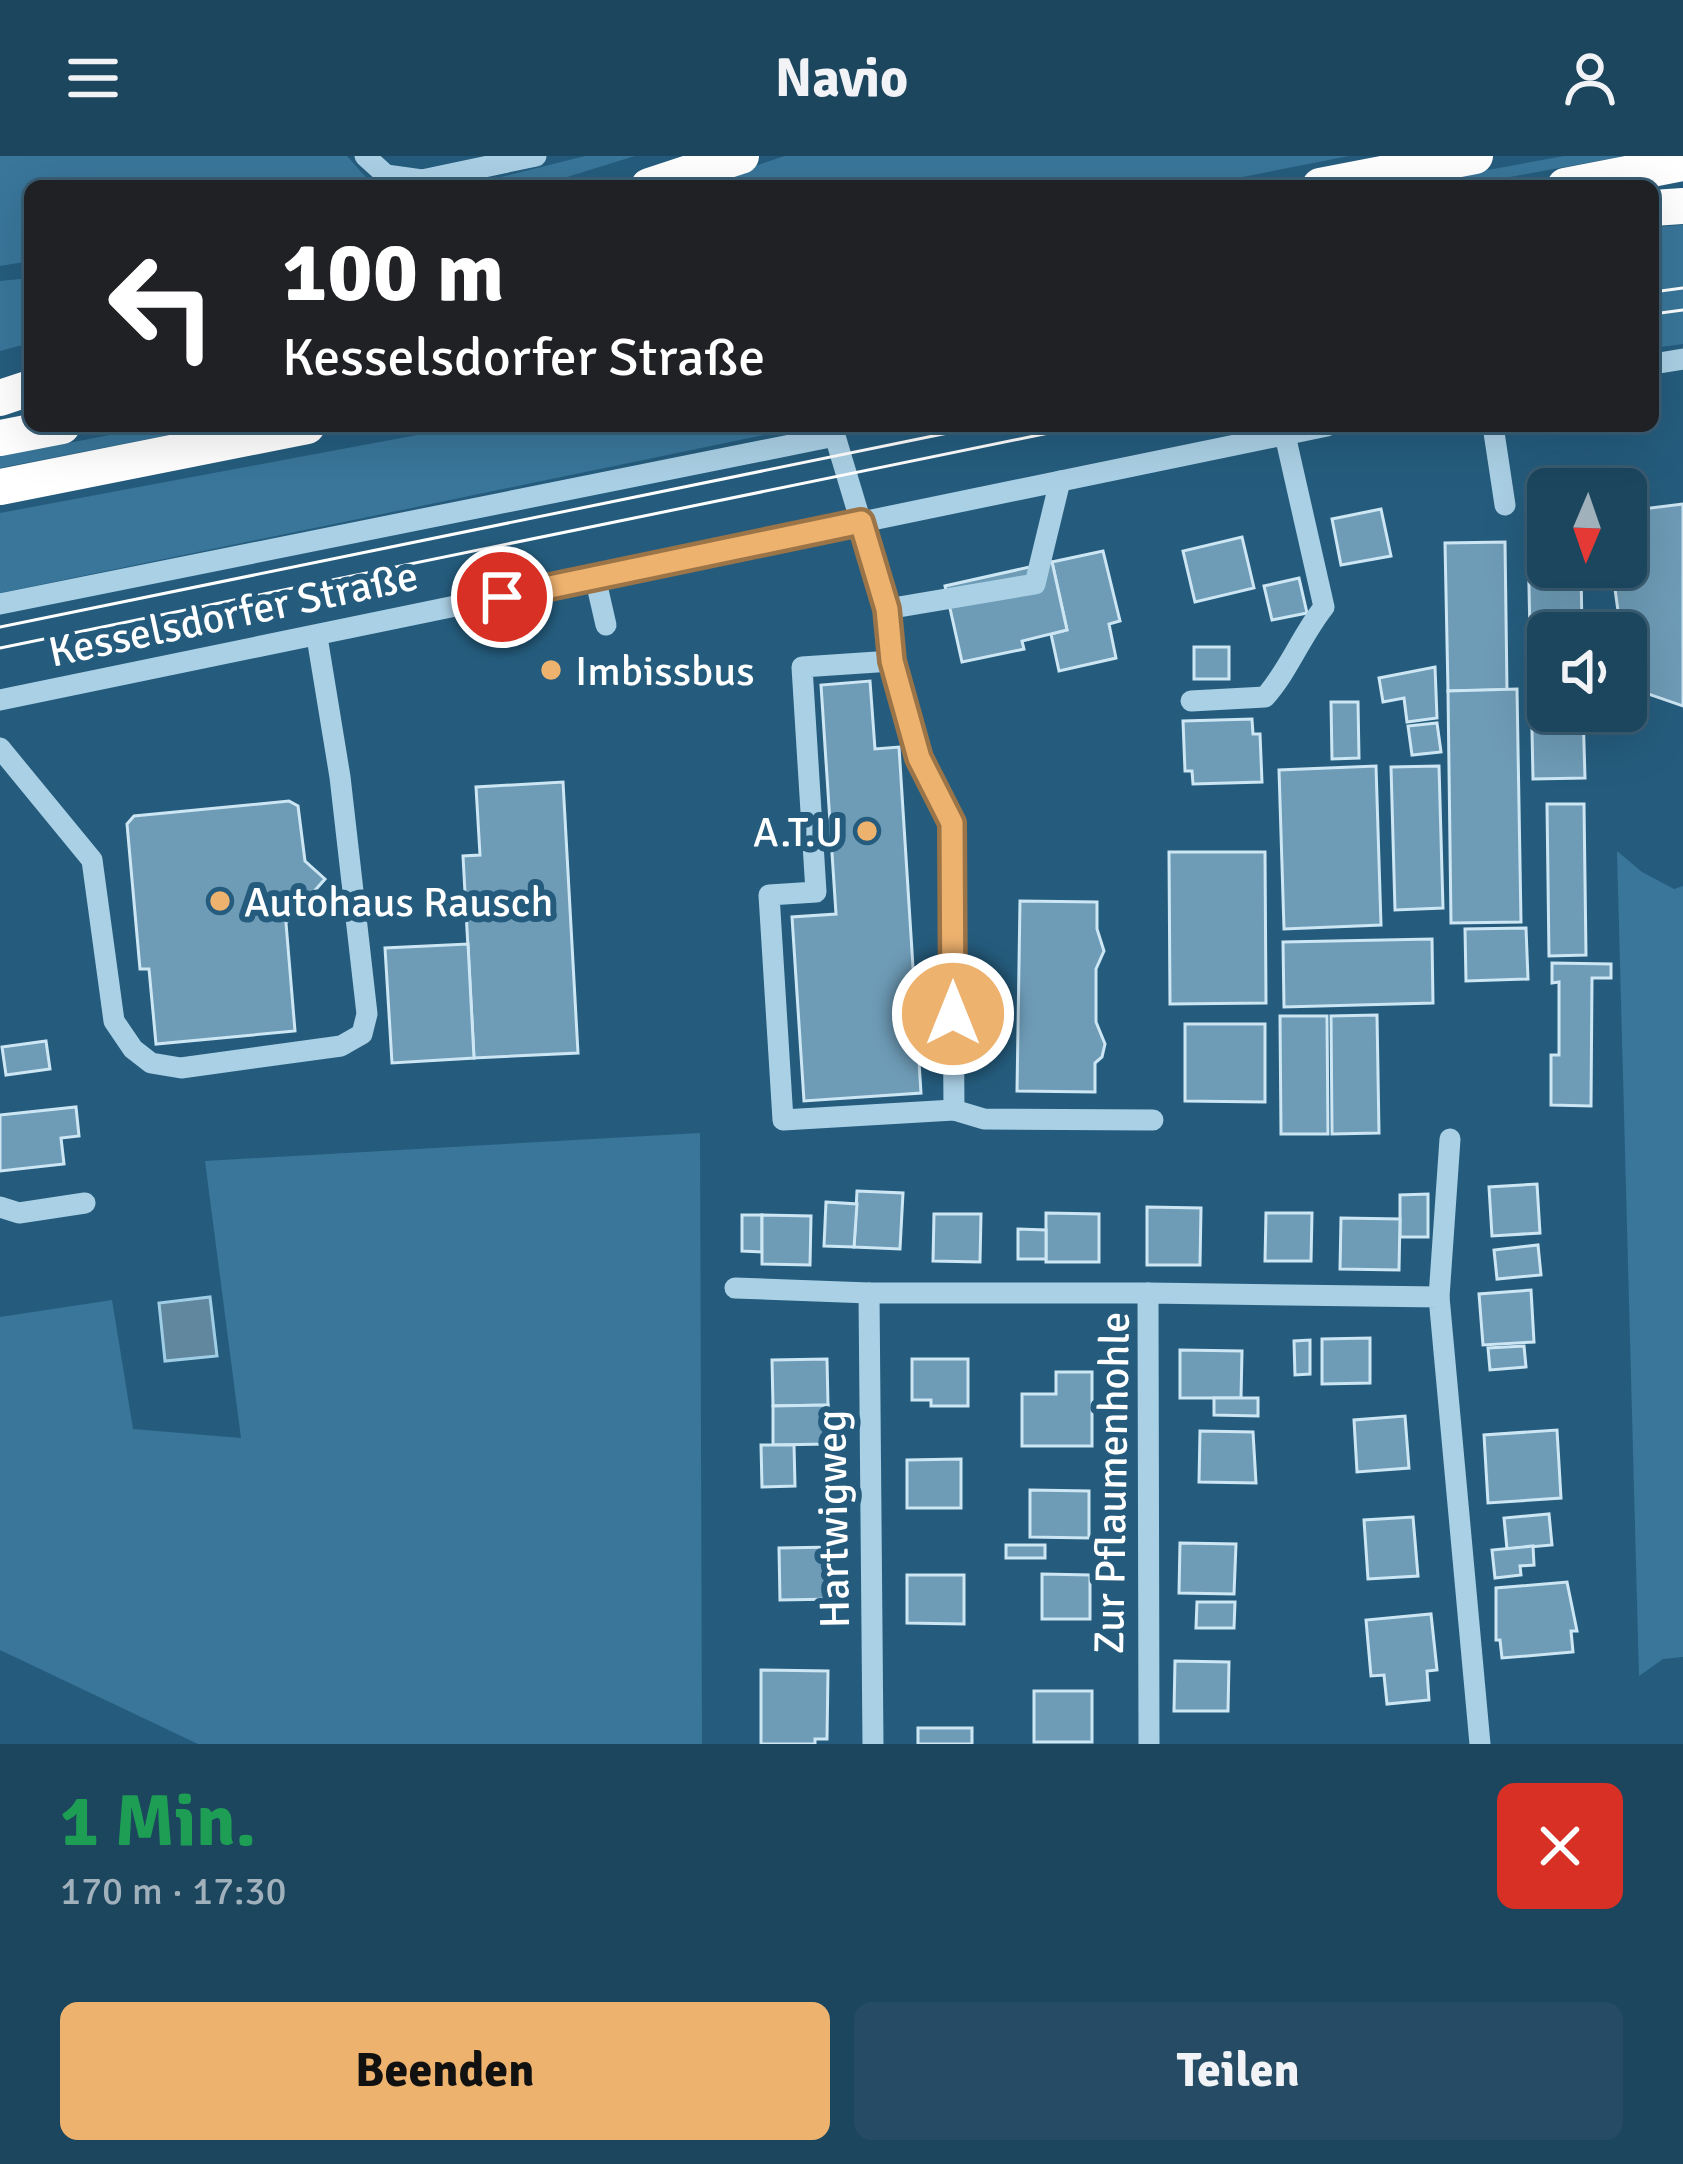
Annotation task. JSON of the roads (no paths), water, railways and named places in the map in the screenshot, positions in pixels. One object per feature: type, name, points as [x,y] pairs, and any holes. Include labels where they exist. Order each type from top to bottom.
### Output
[{"type":"highway","points":[[667,180],[741,156]]},
{"type":"highway","points":[[1351,180],[1475,156]]},
{"type":"highway","points":[[1596,180],[1683,163]]},
{"type":"highway","points":[[0,438],[31,432]]},
{"type":"highway","points":[[0,487],[277,432]]},
{"type":"street","points":[[365,156],[386,175],[422,180],[536,156]]},
{"type":"street","name":"Kesselsdorfer Straße","points":[[0,700],[1299,432]]},
{"type":"street","points":[[1494,432],[1504,505]]},
{"type":"street","points":[[1191,701],[1265,698],[1324,607],[1285,435]]},
{"type":"street","points":[[0,604],[836,436],[887,609],[892,661],[919,758],[952,823],[954,1109]]},
{"type":"street","points":[[887,609],[1035,584],[1060,481]]},
{"type":"street","points":[[595,577],[606,626]]},
{"type":"street","points":[[0,748],[92,860],[114,1021],[133,1049],[152,1063],[181,1068],[341,1046],[362,1034],[367,1014],[340,777],[317,637]]},
{"type":"street","points":[[892,661],[802,667],[816,892],[769,895],[784,1120],[954,1109],[984,1119],[1153,1120]]},
{"type":"street","points":[[1450,1139],[1439,1297],[1480,1744]]},
{"type":"street","points":[[0,1207],[19,1213],[85,1203]]},
{"type":"street","points":[[734,1288],[1148,1293]]},
{"type":"street","name":"Hartwigweg","points":[[869,1293],[873,1744]]},
{"type":"street","name":"Zur Pflaumenhohle","points":[[1149,1744],[1148,1293],[1439,1297]]},
{"type":"tram line","points":[[1659,291],[1683,288]]},
{"type":"tram line","points":[[1659,313],[1683,310]]},
{"type":"tram line","points":[[0,627],[953,432]]},
{"type":"tram line","points":[[0,648],[1054,432]]},
{"type":"place","name":"Imbissbus","points":[[551,670]]},
{"type":"place","name":"A.T.U","points":[[867,831]]},
{"type":"place","name":"Autohaus Rausch","points":[[220,901]]}]
